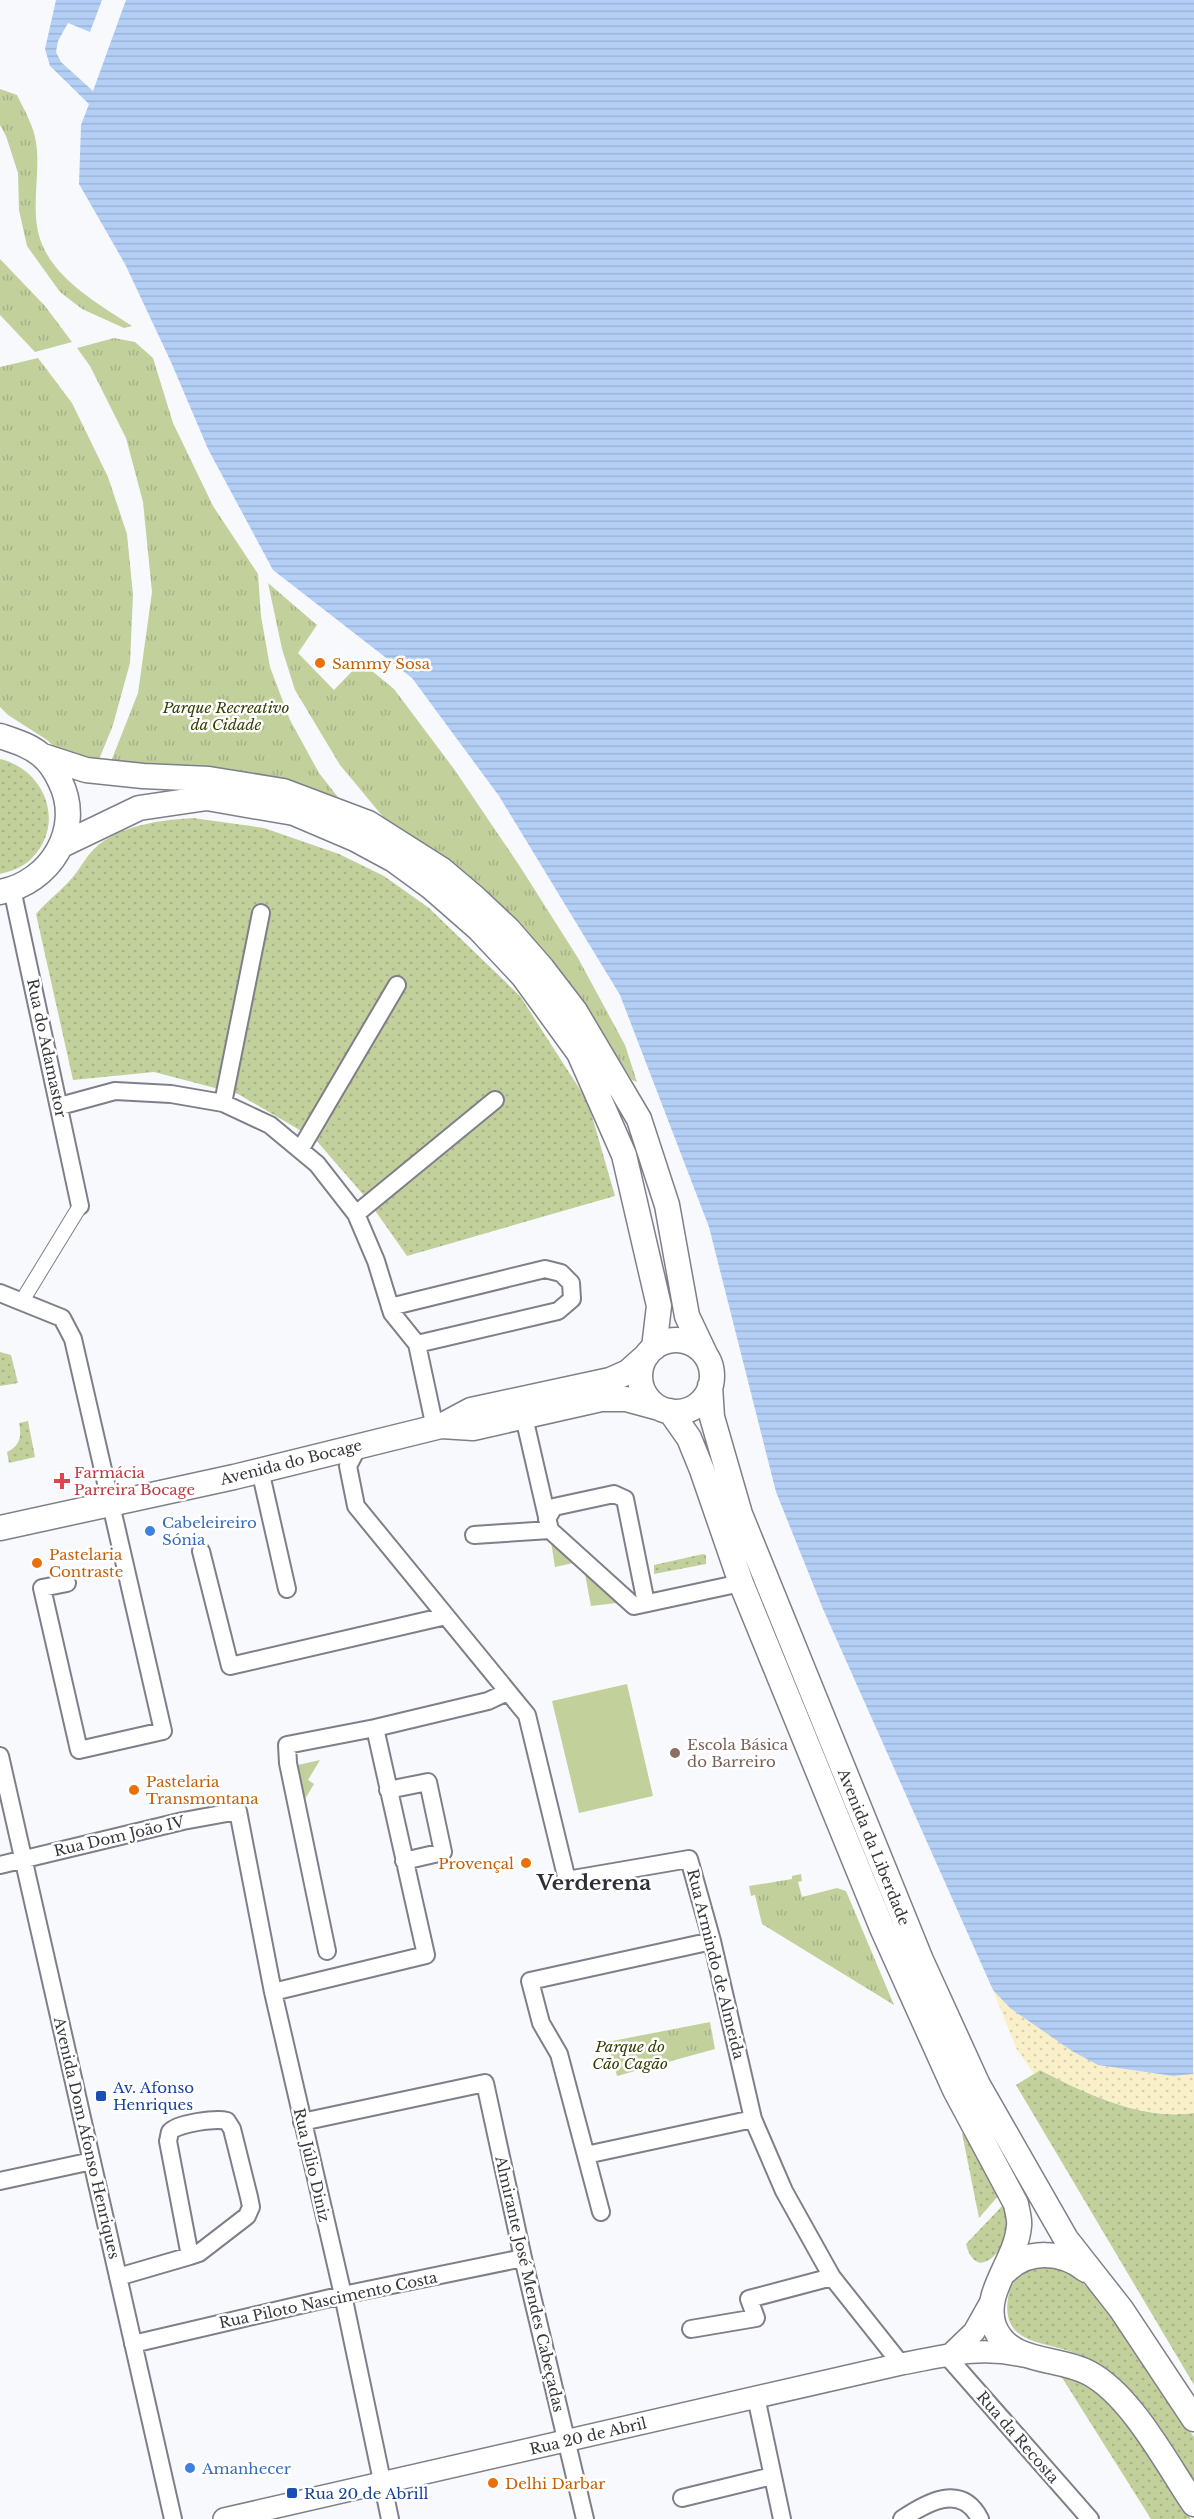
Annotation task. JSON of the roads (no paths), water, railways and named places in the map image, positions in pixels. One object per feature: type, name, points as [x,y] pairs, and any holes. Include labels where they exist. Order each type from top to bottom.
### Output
[{"type":"main road","points":[[11,739],[43,756],[86,770],[143,776],[209,779],[283,791],[369,823],[442,870],[508,929],[575,1011],[639,1119],[667,1205],[687,1316],[710,1365],[710,1386],[699,1403],[690,1409],[665,1409],[645,1394],[641,1384],[642,1364],[650,1351],[659,1306],[624,1155],[579,1053],[523,976],[479,929],[431,887],[394,860],[355,838],[294,813],[207,798],[139,808],[62,845]]},
{"type":"main road","points":[[6,890],[33,880],[50,864],[62,845],[67,827],[66,798],[55,771],[43,756]]},
{"type":"main road","points":[[650,1351],[673,1340],[692,1344],[706,1356]]},
{"type":"main road","name":"Avenida do Bocage","points":[[0,1528],[260,1470],[438,1427],[471,1410],[610,1380],[628,1372],[650,1351]]},
{"type":"main road","name":"Avenida da Liberdade","points":[[710,1386],[712,1417],[740,1514],[921,1960],[978,2085],[1066,2239],[1121,2309],[1194,2419]]},
{"type":"main road","name":"Avenida do Bocage","points":[[438,1427],[473,1428],[601,1399],[626,1399],[665,1409]]},
{"type":"main road","name":"Avenida da Liberdade","points":[[665,1409],[689,1438],[741,1583],[882,1928],[955,2090],[1016,2204],[1020,2224],[1017,2242],[992,2300]]},
{"type":"main road","name":"Avenida da Liberdade","points":[[1005,2271],[1027,2257],[1045,2254],[1062,2257],[1080,2265],[1100,2281]]},
{"type":"main road","points":[[992,2300],[994,2326],[1002,2339],[1015,2350],[1031,2358],[1074,2366],[1089,2373],[1114,2391],[1131,2410],[1194,2504]]},
{"type":"street","points":[[0,723],[11,739]]},
{"type":"street","name":"Rua do Adamastor","points":[[6,890],[60,1106],[81,1206]]},
{"type":"street","points":[[223,1103],[261,913]]},
{"type":"street","points":[[300,1150],[397,985]]},
{"type":"street","points":[[60,1106],[115,1091],[171,1094],[223,1103],[270,1125],[317,1164],[356,1214],[376,1261],[392,1313],[417,1344],[438,1427]]},
{"type":"street","points":[[356,1214],[495,1100]]},
{"type":"street","points":[[22,1301],[81,1206]]},
{"type":"street","points":[[390,1307],[544,1269],[561,1273],[571,1283],[572,1299],[558,1311],[417,1344]]},
{"type":"street","points":[[0,1293],[62,1318],[70,1329],[163,1731],[79,1750],[42,1588],[68,1583]]},
{"type":"street","points":[[524,1417],[548,1524],[634,1605],[741,1583]]},
{"type":"street","name":"Rua Armindo de Almeida","points":[[359,1445],[348,1466],[356,1506],[527,1715],[567,1880],[689,1859],[712,1941],[753,2120],[784,2191],[832,2277],[901,2364]]},
{"type":"street","points":[[260,1470],[287,1589]]},
{"type":"street","points":[[548,1524],[554,1507],[614,1494],[625,1499],[646,1603]]},
{"type":"street","points":[[474,1535],[548,1524]]},
{"type":"street","points":[[201,1551],[230,1666],[446,1616]]},
{"type":"street","points":[[327,1951],[288,1763],[287,1745],[375,1728],[488,1701],[507,1692]]},
{"type":"street","points":[[273,1992],[426,1955],[375,1728]]},
{"type":"street","name":"Avenida Dom Afonso Henriques","points":[[0,1756],[173,2519]]},
{"type":"street","points":[[388,1790],[428,1782],[443,1852],[404,1861]]},
{"type":"street","name":"Rua Dom João IV","points":[[0,1865],[238,1810]]},
{"type":"street","name":"Rua Júlio Diniz","points":[[238,1810],[273,1992],[343,2295],[390,2519]]},
{"type":"street","points":[[601,2211],[559,2054],[541,2023],[530,1981],[712,1941]]},
{"type":"street","name":"Almirante José Mendes Cabeçadas","points":[[302,2122],[485,2083],[523,2258],[585,2519]]},
{"type":"street","points":[[118,2277],[190,2256],[199,2253],[247,2216],[251,2207],[232,2129],[227,2121],[217,2118],[176,2128],[170,2132],[168,2141],[190,2256]]},
{"type":"street","points":[[586,2155],[753,2120]]},
{"type":"street","points":[[0,2181],[92,2161]]},
{"type":"street","name":"Rua Piloto Nascimento Costa","points":[[133,2344],[343,2295],[523,2258]]},
{"type":"street","points":[[691,2330],[756,2318],[750,2299],[832,2277]]},
{"type":"street","points":[[949,2355],[974,2332],[992,2300]]},
{"type":"street","name":"Rua 20 de Abril","points":[[224,2519],[901,2364],[991,2350],[1031,2358]]},
{"type":"street","name":"Rua da Recosta","points":[[949,2355],[1090,2519]]},
{"type":"street","points":[[756,2397],[782,2519]]},
{"type":"street","points":[[682,2498],[772,2476]]},
{"type":"street","points":[[902,2519],[926,2504],[945,2498],[957,2499],[968,2505],[981,2519]]},
{"type":"water","points":[[56,0],[102,0],[90,32],[68,23],[58,41],[56,52],[61,62],[93,91],[126,0],[1194,0],[1193,2074],[1173,2076],[1098,2065],[1072,2051],[1010,2008],[993,1990],[823,1609],[776,1492],[709,1227],[620,995],[499,796],[412,678],[273,570],[208,449],[171,362],[125,264],[79,184],[81,125],[89,104],[50,66],[45,49]]},
{"type":"place","name":"Sammy Sosa","points":[[320,663]]},
{"type":"place","name":"Farmácia Parreira Bocage","points":[[62,1481]]},
{"type":"place","name":"Cabeleireiro Sónia","points":[[150,1531]]},
{"type":"place","name":"Pastelaria Contraste","points":[[37,1563]]},
{"type":"place","name":"Escola Básica do Barreiro","points":[[675,1753]]},
{"type":"place","name":"Pastelaria Transmontana","points":[[134,1790]]},
{"type":"place","name":"Provençal","points":[[526,1863]]},
{"type":"place","name":"Av. Afonso Henriques","points":[[101,2096]]},
{"type":"place","name":"Amanhecer","points":[[190,2468]]},
{"type":"place","name":"Delhi Darbar","points":[[493,2483]]},
{"type":"place","name":"Rua 20 de Abrill","points":[[292,2493]]},
{"type":"district","name":"Verderena","points":[[594,1883]]},
{"type":"park label","name":"Parque Recreativo da Cidade","points":[[226,716]]},
{"type":"park label","name":"Parque do Cão Cagão","points":[[630,2054]]}]
